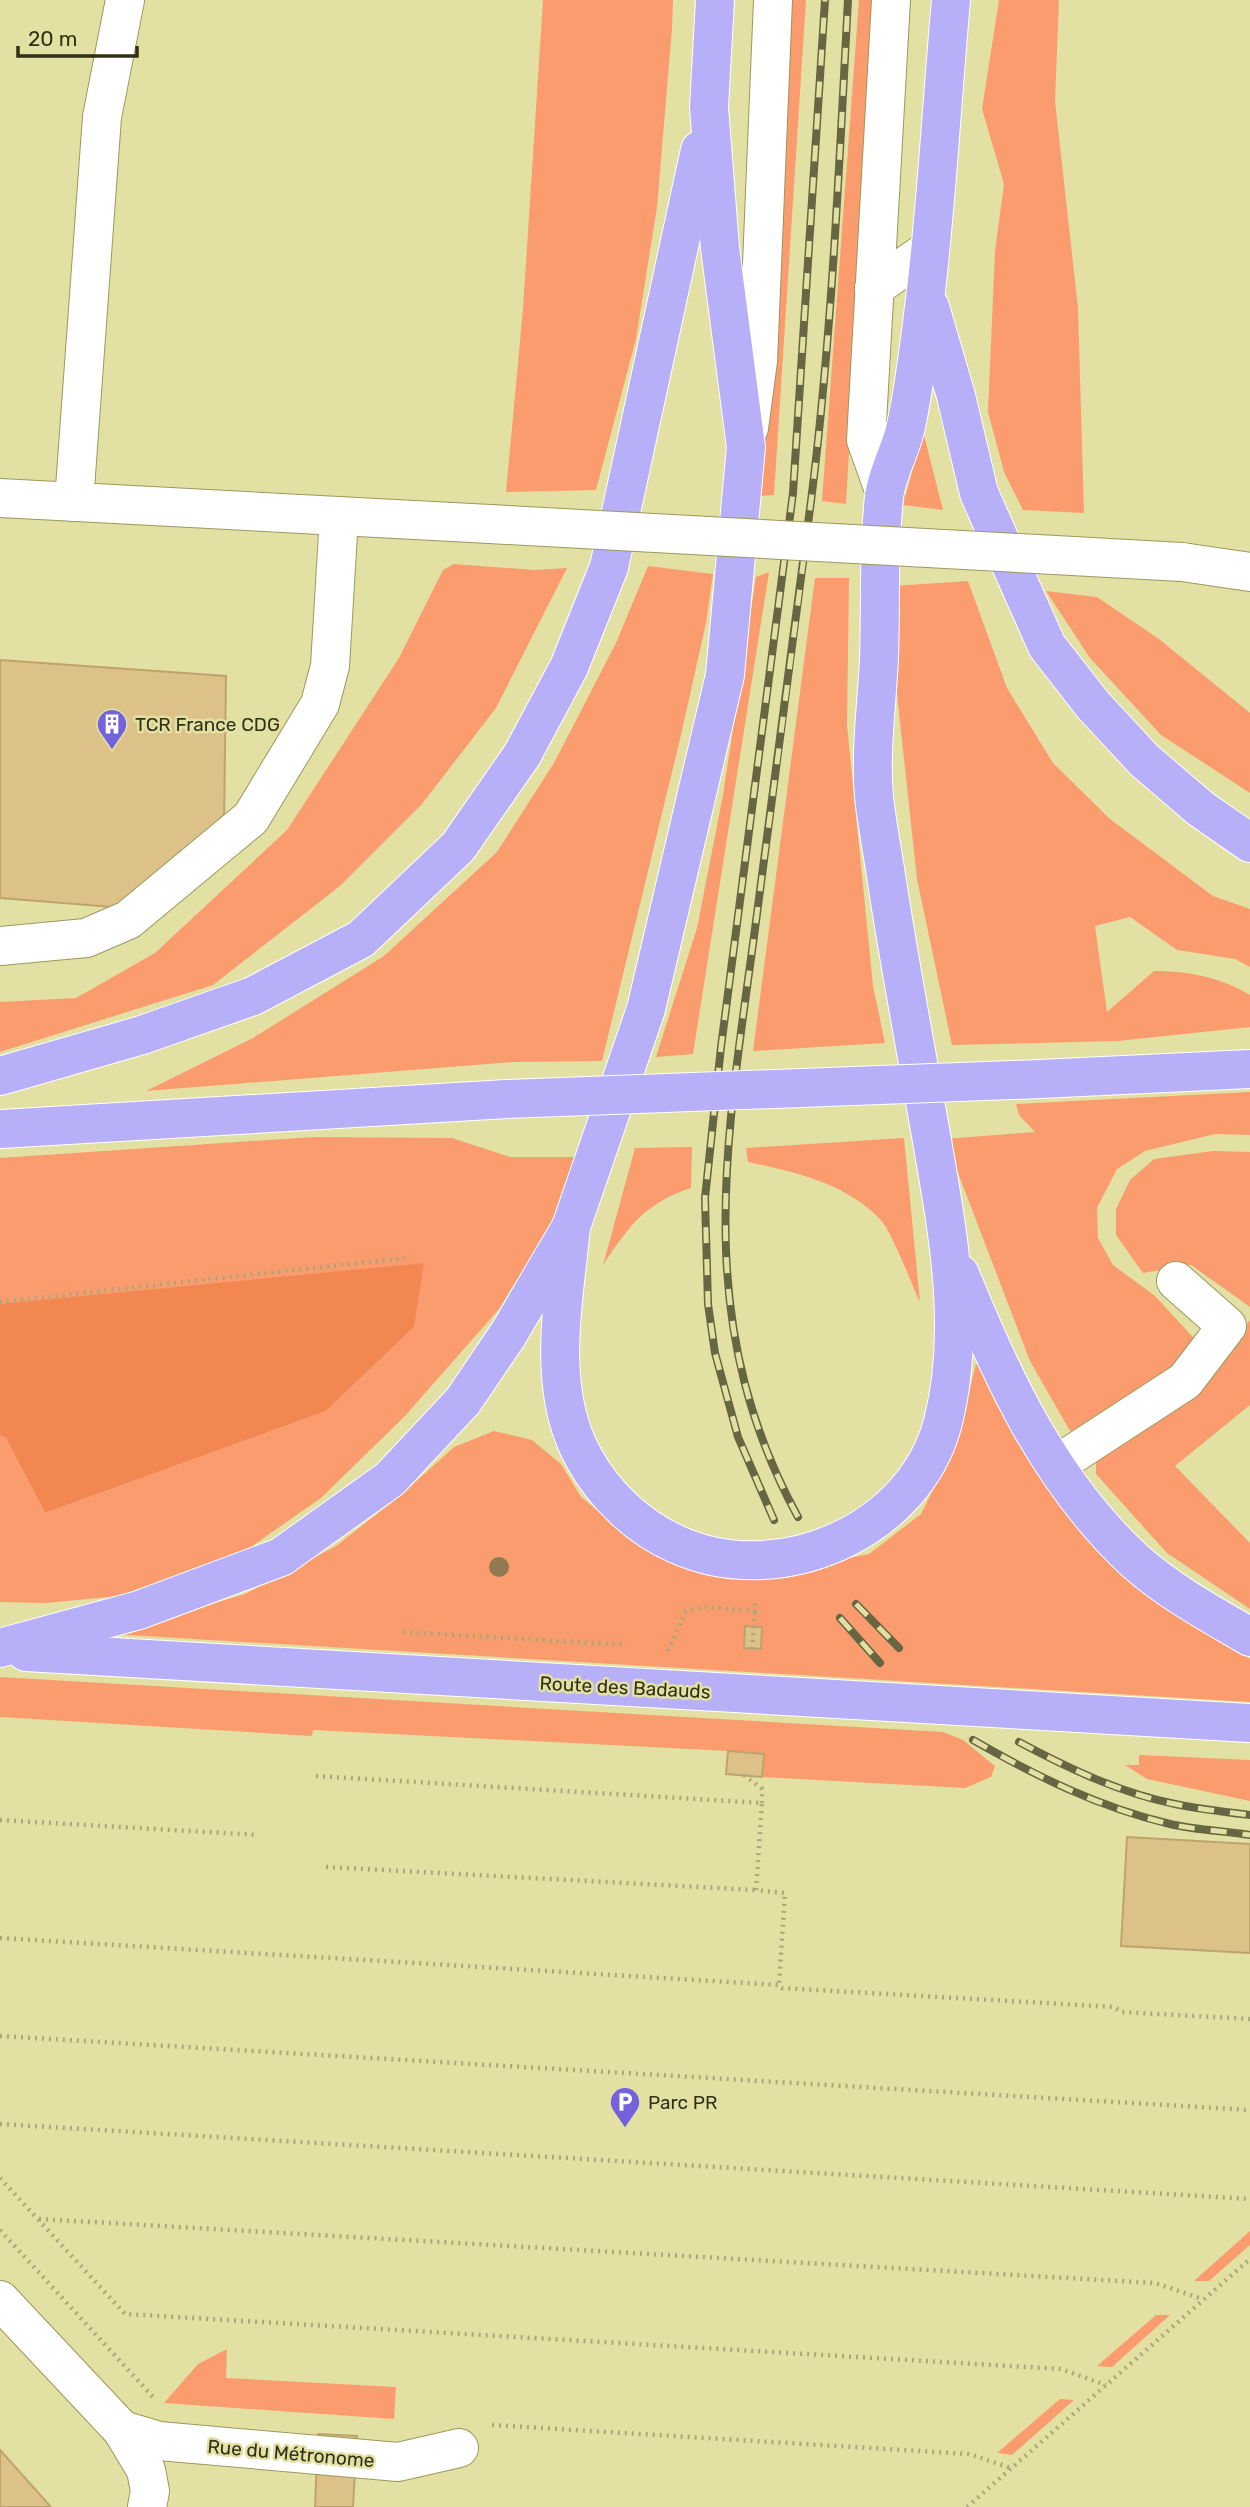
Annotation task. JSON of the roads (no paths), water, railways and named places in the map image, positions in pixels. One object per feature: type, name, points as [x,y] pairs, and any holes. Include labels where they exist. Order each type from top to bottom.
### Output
[{"type":"main road","points":[[0,1649],[139,1610],[281,1557],[390,1479],[463,1401],[509,1333],[571,1227],[646,1009],[725,675],[747,447],[720,248],[709,107],[715,0]]},
{"type":"main road","points":[[571,1227],[560,1354],[564,1408],[582,1456],[609,1495],[640,1523],[676,1544],[711,1556],[755,1559],[803,1556],[850,1537],[883,1515],[930,1456],[943,1425],[952,1377],[952,1252],[898,949],[874,793],[885,493],[906,429],[926,295],[951,0]]},
{"type":"main road","points":[[0,1076],[142,1035],[253,996],[361,939],[458,847],[528,744],[569,667],[609,567],[709,107]]},
{"type":"main road","points":[[926,295],[956,396],[979,494],[1046,646],[1093,705],[1144,760],[1201,809],[1250,843]]},
{"type":"main road","points":[[0,1129],[507,1099],[1250,1069]]},
{"type":"main road","points":[[952,1252],[994,1355],[1028,1423],[1076,1496],[1135,1560],[1192,1603],[1250,1637]]},
{"type":"main road","name":"Route des Badauds","points":[[0,1649],[1250,1723]]},
{"type":"street","points":[[74,502],[102,117],[125,0]]},
{"type":"street","points":[[747,447],[758,361],[773,0]]},
{"type":"street","points":[[885,493],[866,440],[891,0]]},
{"type":"street","points":[[874,288],[928,250]]},
{"type":"street","points":[[0,498],[1182,562],[1250,572]]},
{"type":"street","points":[[0,946],[86,938],[128,920],[251,818],[320,704],[330,666],[339,517]]},
{"type":"street","points":[[1056,1465],[1185,1381],[1227,1326],[1176,1281]]},
{"type":"street","points":[[0,2300],[122,2430],[146,2470],[150,2491],[147,2507]]},
{"type":"street","name":"Rue du Métronome","points":[[122,2430],[159,2441],[398,2462],[472,2437]]},
{"type":"railway","points":[[774,1520],[738,1437],[715,1353],[708,1304],[705,1198],[721,1047],[793,493],[825,0]]},
{"type":"railway","points":[[798,1517],[763,1441],[741,1366],[729,1291],[726,1217],[729,1142],[737,1065],[818,439],[834,251],[848,0]]},
{"type":"railway","points":[[856,1604],[899,1648]]},
{"type":"railway","points":[[840,1618],[880,1663]]},
{"type":"railway","points":[[973,1740],[1044,1778],[1118,1809],[1180,1826],[1250,1835]]},
{"type":"railway","points":[[1019,1742],[1075,1770],[1134,1793],[1184,1806],[1250,1815]]},
{"type":"place","name":"TCR France CDG","points":[[112,751]]},
{"type":"place","name":"Parc PR","points":[[625,2129]]}]
